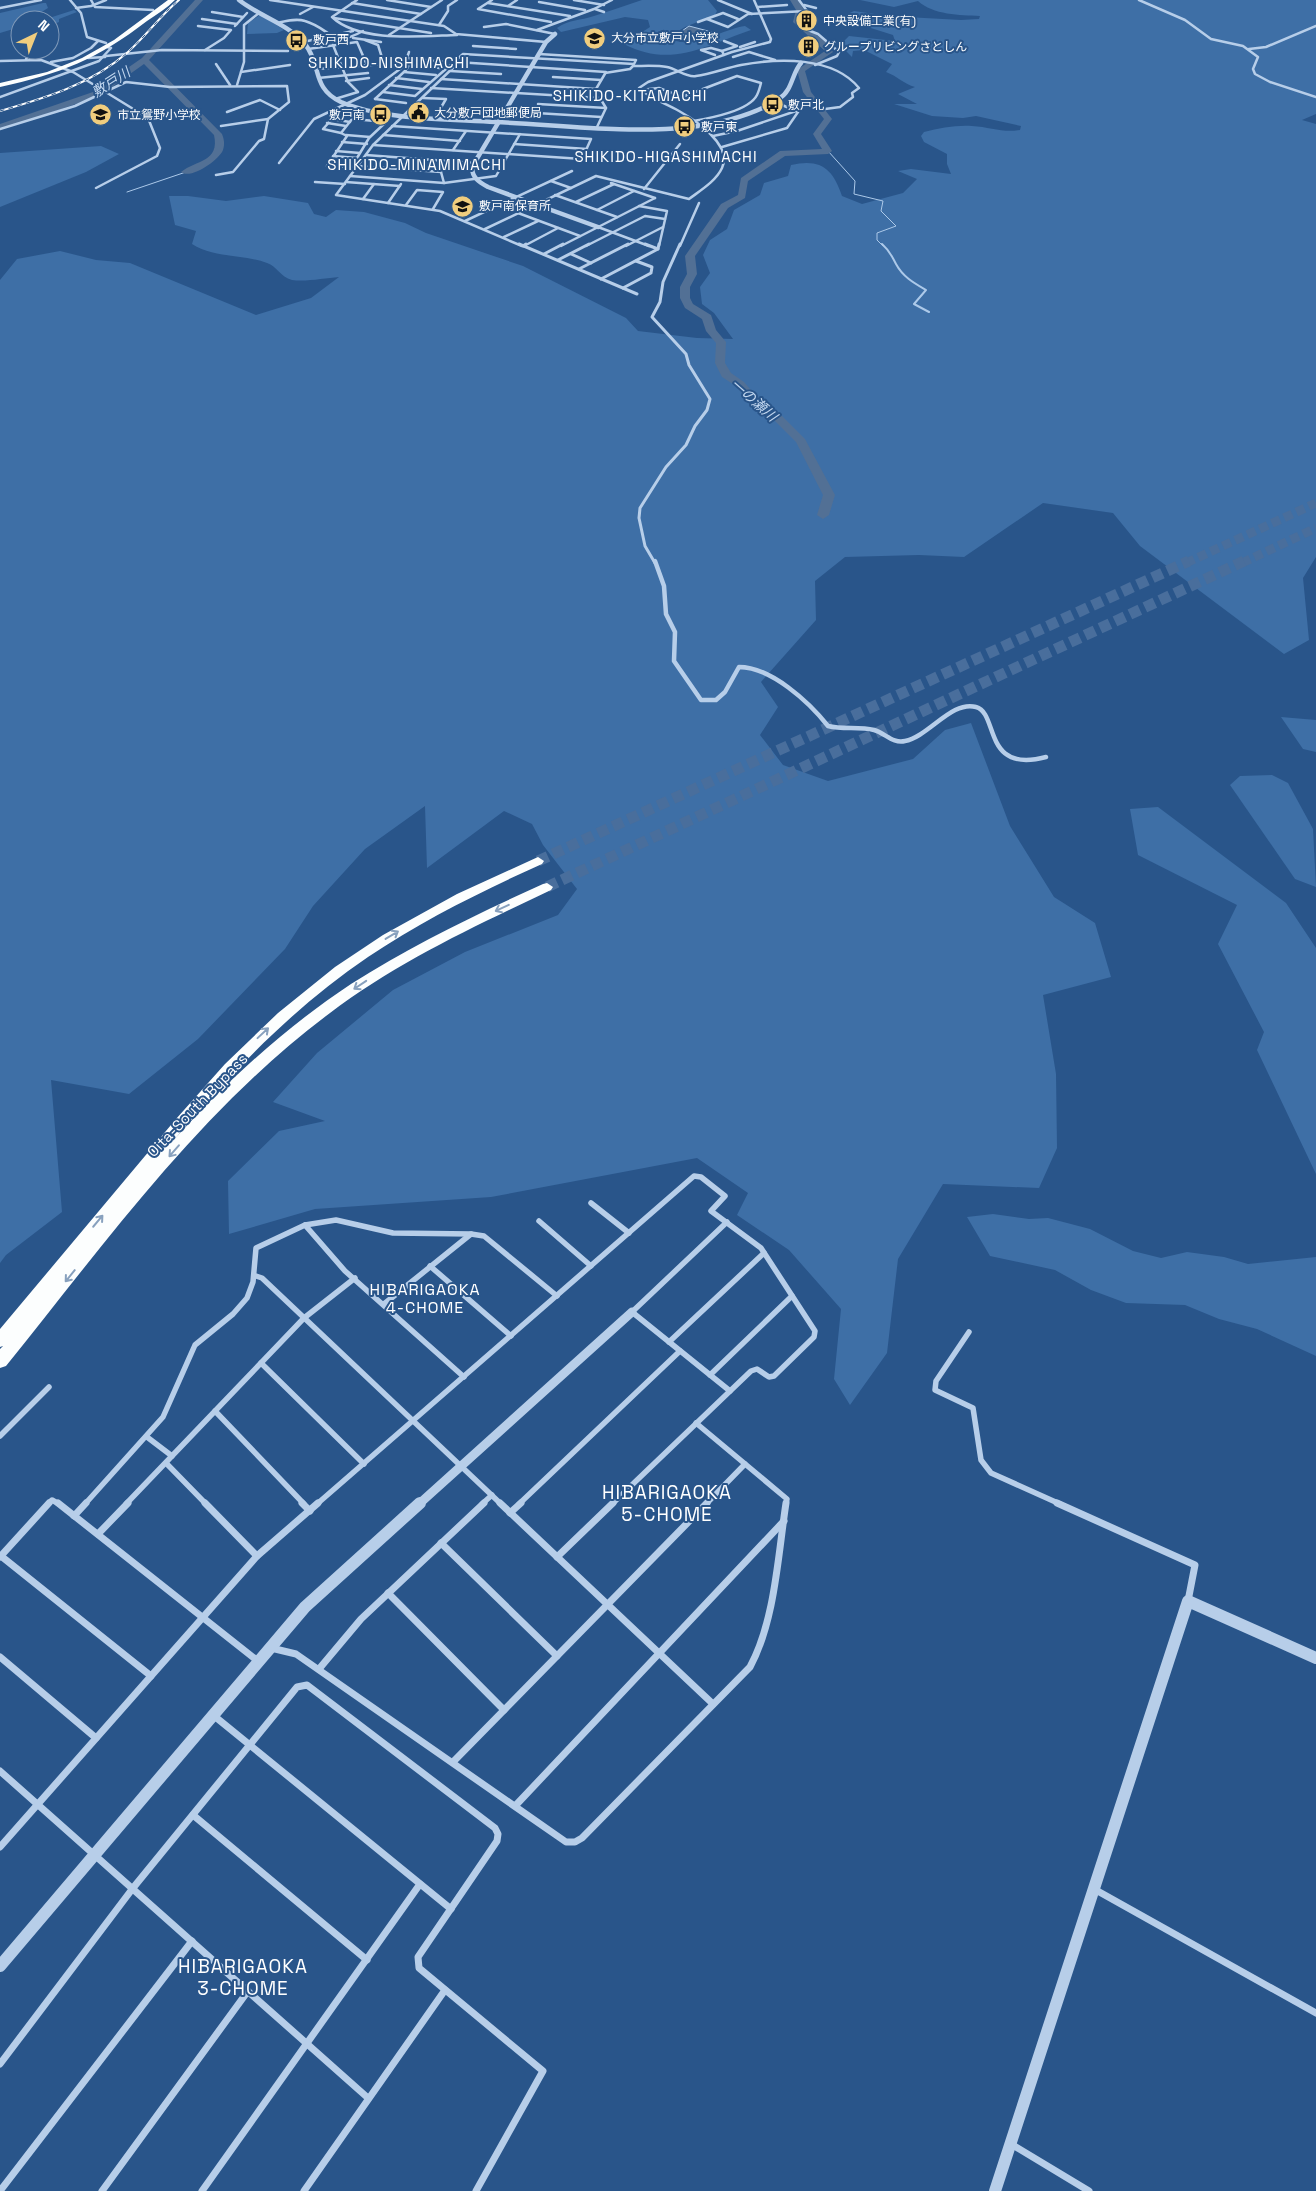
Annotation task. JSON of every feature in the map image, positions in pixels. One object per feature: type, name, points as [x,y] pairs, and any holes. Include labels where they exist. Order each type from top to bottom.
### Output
[{"type":"highway","points":[[62,67],[107,45],[166,0]]},
{"type":"highway","points":[[0,84],[88,58],[172,0]]},
{"type":"highway","name":"Oita-South Bypass","points":[[0,1340],[188,1112],[264,1032],[339,970],[388,937],[444,905],[538,860]]},
{"type":"highway","name":"Oita-South Bypass","points":[[0,1361],[153,1174],[221,1099],[260,1062],[305,1024],[372,977],[442,938],[546,888]]},
{"type":"street","points":[[7,0],[13,5]]},
{"type":"street","points":[[0,8],[42,0]]},
{"type":"street","points":[[0,97],[73,72],[106,56],[111,48],[87,37],[80,13],[70,0]]},
{"type":"street","points":[[91,0],[98,7],[153,10]]},
{"type":"street","points":[[76,8],[94,5],[106,0]]},
{"type":"street","points":[[238,0],[277,23],[302,42],[308,49],[322,88],[335,99],[370,111],[403,116],[648,131],[700,126],[729,119],[775,102],[786,93],[794,70],[803,63]]},
{"type":"street","points":[[270,0],[438,25],[448,27],[453,32],[460,34],[546,42]]},
{"type":"street","points":[[333,18],[334,14],[356,0]]},
{"type":"street","points":[[387,0],[432,7]]},
{"type":"street","points":[[415,4],[422,0]]},
{"type":"street","points":[[389,35],[442,0],[455,1]]},
{"type":"street","points":[[492,0],[478,9],[551,22]]},
{"type":"street","points":[[508,6],[517,0]]},
{"type":"street","points":[[574,0],[605,5]]},
{"type":"street","points":[[537,30],[551,22],[605,5],[612,0]]},
{"type":"street","points":[[718,0],[752,14]]},
{"type":"street","points":[[731,0],[734,7]]},
{"type":"street","points":[[715,55],[701,50],[711,48],[723,53],[734,52],[770,42],[771,39],[754,0]]},
{"type":"street","points":[[799,0],[804,5],[806,11]]},
{"type":"street","points":[[1139,0],[1185,20],[1212,39],[1249,49],[1267,46],[1301,29],[1316,26]]},
{"type":"street","points":[[438,25],[448,11],[448,6],[455,1]]},
{"type":"street","points":[[528,9],[541,1],[588,10]]},
{"type":"street","points":[[351,3],[421,14]]},
{"type":"street","points":[[487,3],[570,16]]},
{"type":"street","points":[[758,7],[787,5]]},
{"type":"street","points":[[804,5],[816,8]]},
{"type":"street","points":[[300,14],[314,6]]},
{"type":"street","points":[[594,8],[604,12]]},
{"type":"street","points":[[707,19],[728,27],[738,19],[752,14],[806,11]]},
{"type":"street","points":[[806,11],[801,18],[803,28],[818,34],[839,54],[814,65]]},
{"type":"street","points":[[212,12],[243,17]]},
{"type":"street","points":[[205,50],[224,38],[247,12]]},
{"type":"street","points":[[237,85],[244,50],[243,30],[245,22],[260,13]]},
{"type":"street","points":[[698,22],[724,14],[738,19]]},
{"type":"street","points":[[333,18],[347,29],[389,35],[460,34]]},
{"type":"street","points":[[333,18],[445,35]]},
{"type":"street","points":[[202,19],[237,24]]},
{"type":"street","points":[[277,23],[304,21],[334,39],[353,38],[381,42]]},
{"type":"street","points":[[484,27],[506,24],[555,34]]},
{"type":"street","points":[[198,26],[243,30]]},
{"type":"street","points":[[302,42],[357,30]]},
{"type":"street","points":[[353,38],[363,31]]},
{"type":"street","points":[[555,34],[546,42],[471,170],[475,178],[483,185],[658,248]]},
{"type":"street","points":[[466,54],[480,37]]},
{"type":"street","points":[[316,69],[384,64],[378,45],[365,40]]},
{"type":"street","points":[[34,60],[51,62],[73,58],[91,48],[93,43],[98,41]]},
{"type":"street","points":[[511,57],[521,41]]},
{"type":"street","points":[[640,90],[638,88],[642,84],[679,71],[737,46],[724,41]]},
{"type":"street","points":[[308,49],[357,42],[367,65]]},
{"type":"street","points":[[734,52],[731,50],[755,42]]},
{"type":"street","points":[[333,45],[344,67],[346,81],[358,92],[335,99]]},
{"type":"street","points":[[473,46],[516,49]]},
{"type":"street","points":[[1249,49],[1258,57],[1253,69],[1255,74],[1276,84],[1316,97]]},
{"type":"street","points":[[88,58],[159,50],[288,51]]},
{"type":"street","points":[[279,163],[314,118],[365,95],[400,69],[408,58],[409,52]]},
{"type":"street","points":[[733,57],[750,52],[780,62]]},
{"type":"street","points":[[383,92],[415,96],[436,75],[463,54],[511,57],[538,56],[636,60],[634,64],[538,56]]},
{"type":"street","points":[[408,58],[446,62]]},
{"type":"street","points":[[406,102],[375,99],[404,72],[414,59]]},
{"type":"street","points":[[0,61],[13,60]]},
{"type":"street","points":[[51,62],[73,72],[148,118],[160,151],[149,163],[96,188]]},
{"type":"street","points":[[454,62],[558,68],[605,73],[630,69],[633,66],[668,67],[694,76],[742,65],[780,62],[803,63],[837,69],[847,74],[859,88],[852,93],[853,97],[842,105],[825,109]]},
{"type":"street","points":[[459,62],[373,145],[336,195],[433,210],[504,237],[636,294]]},
{"type":"street","points":[[216,64],[230,85]]},
{"type":"street","points":[[240,72],[290,65]]},
{"type":"street","points":[[409,65],[440,68]]},
{"type":"street","points":[[495,82],[506,65]]},
{"type":"street","points":[[547,86],[558,68]]},
{"type":"street","points":[[450,71],[501,74]]},
{"type":"street","points":[[404,72],[436,75]]},
{"type":"street","points":[[318,78],[368,73]]},
{"type":"street","points":[[441,79],[596,89],[605,73]]},
{"type":"street","points":[[640,90],[659,88],[682,97],[737,76],[760,83],[759,92],[752,101],[717,116],[694,121]]},
{"type":"street","points":[[552,77],[601,80]]},
{"type":"street","points":[[346,81],[369,78]]},
{"type":"street","points":[[396,78],[429,82]]},
{"type":"street","points":[[0,129],[58,112],[126,82],[170,87],[287,86],[289,102],[268,119],[221,126]]},
{"type":"street","points":[[389,85],[422,89]]},
{"type":"street","points":[[431,88],[600,98],[606,108]]},
{"type":"street","points":[[484,229],[594,177],[600,176],[644,189],[689,199],[721,170],[726,160],[722,146],[683,113],[640,90]]},
{"type":"street","points":[[531,113],[538,104],[542,94]]},
{"type":"street","points":[[423,98],[446,99],[436,116]]},
{"type":"street","points":[[227,112],[260,100],[280,110]]},
{"type":"street","points":[[775,102],[796,111]]},
{"type":"street","points":[[538,104],[606,108]]},
{"type":"street","points":[[597,127],[606,108]]},
{"type":"street","points":[[505,111],[601,117]]},
{"type":"street","points":[[712,136],[737,131],[796,111]]},
{"type":"street","points":[[722,146],[787,128],[798,112],[796,111]]},
{"type":"street","points":[[341,133],[356,114]]},
{"type":"street","points":[[333,156],[357,158],[370,137],[386,122],[333,118],[324,129],[346,135],[370,137]]},
{"type":"street","points":[[216,174],[228,174],[237,169],[260,141],[264,139],[268,119]]},
{"type":"street","points":[[327,123],[346,126]]},
{"type":"street","points":[[373,145],[582,159],[591,139],[392,126]]},
{"type":"street","points":[[454,150],[466,131]]},
{"type":"street","points":[[350,176],[444,183],[496,176],[520,134]]},
{"type":"street","points":[[346,135],[327,166],[357,166],[441,172]]},
{"type":"street","points":[[383,136],[460,141]]},
{"type":"street","points":[[342,142],[366,144]]},
{"type":"street","points":[[514,144],[586,149]]},
{"type":"street","points":[[644,189],[680,144]]},
{"type":"street","points":[[336,151],[360,153]]},
{"type":"street","points":[[366,155],[474,163]]},
{"type":"street","points":[[444,183],[441,172],[447,161]]},
{"type":"street","points":[[465,221],[572,171]]},
{"type":"street","points":[[544,254],[655,198],[594,177]]},
{"type":"street","points":[[388,203],[404,180]]},
{"type":"street","points":[[551,181],[571,188]]},
{"type":"street","points":[[315,182],[400,186]]},
{"type":"street","points":[[363,199],[374,184]]},
{"type":"street","points":[[576,202],[614,184]]},
{"type":"street","points":[[406,205],[417,190],[443,192],[433,210]]},
{"type":"street","points":[[597,210],[634,191]]},
{"type":"street","points":[[555,195],[617,217]]},
{"type":"street","points":[[698,203],[663,282],[660,302],[652,317],[686,354],[693,371],[708,391],[710,403],[686,444],[666,467],[640,508],[639,518],[645,546],[658,566],[664,586],[666,614],[675,632],[674,661],[685,680],[701,700],[709,702],[724,695],[739,667],[751,667],[764,673],[810,703],[828,726],[872,730],[899,742],[911,740],[964,708],[976,707],[984,711],[989,718],[992,738],[1002,750],[1028,761],[1046,757]]},
{"type":"street","points":[[601,279],[658,248],[667,211],[639,206]]},
{"type":"street","points":[[518,213],[580,236]]},
{"type":"street","points":[[558,260],[645,216],[665,219]]},
{"type":"street","points":[[504,237],[538,221]]},
{"type":"street","points":[[579,269],[663,227]]},
{"type":"street","points":[[523,246],[558,228]]},
{"type":"street","points":[[571,254],[591,263]]},
{"type":"street","points":[[623,288],[651,273],[652,267],[636,261]]},
{"type":"street","points":[[0,1847],[257,1556],[694,1176],[701,1178],[725,1196],[712,1210],[764,1253],[815,1331],[814,1337],[774,1376],[769,1377],[757,1369],[751,1371],[557,1557]]},
{"type":"street","points":[[590,1203],[629,1233]]},
{"type":"street","points":[[74,1516],[163,1417],[195,1345],[246,1302],[256,1276],[256,1248],[305,1225],[336,1220],[393,1233],[431,1235],[470,1234],[484,1236],[556,1296]]},
{"type":"street","points":[[538,1221],[591,1266]]},
{"type":"street","points":[[0,1966],[295,1618],[320,1593],[632,1312],[727,1222]]},
{"type":"street","points":[[305,1225],[330,1256],[464,1377]]},
{"type":"street","points":[[384,1304],[470,1234]]},
{"type":"street","points":[[669,1342],[764,1253]]},
{"type":"street","points":[[430,1266],[511,1336]]},
{"type":"street","points":[[256,1276],[262,1278],[713,1704]]},
{"type":"street","points":[[98,1534],[304,1318],[355,1278]]},
{"type":"street","points":[[710,1375],[792,1296]]},
{"type":"street","points":[[632,1312],[730,1391]]},
{"type":"street","points":[[969,1332],[936,1381],[935,1390],[973,1408],[981,1460],[992,1473],[1195,1564],[1188,1601],[995,2191]]},
{"type":"street","points":[[510,1513],[680,1351]]},
{"type":"street","points":[[261,1363],[364,1464]]},
{"type":"street","points":[[0,1436],[49,1387]]},
{"type":"street","points":[[215,1411],[310,1511]]},
{"type":"street","points":[[271,1648],[296,1654],[319,1668],[566,1842],[575,1842],[582,1838],[750,1667],[756,1656],[769,1613],[787,1499],[696,1424]]},
{"type":"street","points":[[147,1437],[172,1456]]},
{"type":"street","points":[[166,1463],[257,1556]]},
{"type":"street","points":[[452,1762],[745,1464]]},
{"type":"street","points":[[319,1668],[361,1619],[492,1495]]},
{"type":"street","points":[[151,1676],[0,1556],[52,1500],[98,1534],[258,1662]]},
{"type":"street","points":[[516,1805],[784,1521]]},
{"type":"street","points":[[441,1543],[557,1656]]},
{"type":"street","points":[[388,1593],[504,1710]]},
{"type":"street","points":[[1188,1601],[1316,1658]]},
{"type":"street","points":[[0,1657],[96,1738]]},
{"type":"street","points":[[0,2064],[133,1888],[297,1687],[307,1685],[495,1828],[498,1838],[418,1958],[419,1968],[543,2071],[476,2191]]},
{"type":"street","points":[[213,1715],[451,1909]]},
{"type":"street","points":[[0,1771],[368,2098]]},
{"type":"street","points":[[194,1815],[367,1960]]},
{"type":"street","points":[[202,2191],[420,1884]]},
{"type":"street","points":[[1094,1889],[1316,2013]]},
{"type":"street","points":[[0,2191],[192,1942]]},
{"type":"street","points":[[304,2191],[445,1990]]},
{"type":"street","points":[[102,2191],[248,1991]]},
{"type":"street","points":[[1011,2144],[1089,2191]]},
{"type":"shaded area","points":[[642,0],[708,0],[717,11],[715,15],[685,27],[668,37],[676,41],[695,41],[745,26],[751,30],[704,48],[673,55],[641,51],[624,44],[650,27],[648,20],[625,17],[561,32],[557,28]]},
{"type":"shaded area","points":[[860,0],[1316,0],[1316,114],[1302,120],[1316,124],[1316,557],[1303,578],[1309,640],[1284,654],[1140,546],[1113,513],[1043,503],[964,557],[919,555],[845,557],[815,581],[816,620],[761,682],[778,707],[760,735],[783,765],[828,781],[913,759],[945,730],[971,723],[1010,826],[1054,897],[1095,923],[1111,977],[1043,995],[1056,1074],[1057,1148],[1039,1188],[943,1184],[898,1259],[887,1353],[850,1405],[834,1379],[841,1309],[789,1250],[737,1215],[748,1193],[697,1158],[491,1197],[315,1209],[229,1234],[228,1181],[279,1131],[325,1121],[273,1102],[317,1053],[393,990],[465,952],[558,915],[577,889],[543,845],[532,824],[504,811],[427,868],[425,806],[365,849],[313,906],[285,949],[198,1039],[129,1094],[51,1080],[62,1212],[6,1255],[0,1263],[0,280],[17,259],[60,251],[96,260],[130,263],[256,315],[311,298],[339,277],[292,280],[267,263],[210,252],[192,244],[196,231],[175,225],[169,196],[188,196],[226,201],[264,196],[308,203],[314,214],[326,217],[336,210],[364,212],[405,223],[426,233],[523,266],[626,318],[638,331],[697,338],[733,339],[714,313],[702,304],[700,287],[710,273],[703,255],[710,240],[727,229],[734,210],[760,195],[764,183],[788,176],[791,165],[810,163],[830,172],[842,196],[862,204],[903,193],[917,179],[898,171],[911,169],[951,174],[947,164],[947,154],[924,142],[921,136],[924,132],[948,127],[966,126],[1008,131],[1020,130],[1021,126],[976,116],[963,118],[932,116],[894,104],[917,104],[898,94],[915,87],[886,72],[892,64],[864,50],[853,51],[852,57],[840,45],[849,36],[895,41],[893,35],[839,18],[854,11],[888,16],[961,20],[979,19],[980,16],[939,12],[924,6],[918,1],[894,7]]},
{"type":"shaded area","points":[[43,3],[46,3],[48,8],[45,10],[13,10]]},
{"type":"shaded area","points":[[74,10],[77,12],[60,19],[60,14]]},
{"type":"shaded area","points":[[10,11],[10,30],[0,33],[0,13]]},
{"type":"shaded area","points":[[260,15],[284,30],[277,33],[247,34],[248,23]]},
{"type":"shaded area","points":[[689,26],[712,32],[697,39],[684,36],[682,31]]},
{"type":"shaded area","points":[[101,146],[119,154],[86,172],[0,207],[0,153]]},
{"type":"shaded area","points":[[1281,717],[1316,720],[1316,752],[1303,749]]},
{"type":"shaded area","points":[[1272,775],[1288,783],[1313,829],[1316,887],[1295,879],[1230,785],[1240,776]]},
{"type":"shaded area","points":[[1158,807],[1286,903],[1316,948],[1316,1174],[1257,1050],[1264,1032],[1218,944],[1237,905],[1138,855],[1130,809]]},
{"type":"shaded area","points":[[993,1214],[1029,1219],[1048,1218],[1090,1229],[1133,1251],[1161,1258],[1187,1252],[1224,1257],[1248,1264],[1316,1257],[1316,1356],[1257,1329],[1219,1319],[1185,1305],[1126,1303],[1091,1290],[1055,1270],[990,1256],[967,1217]]},
{"type":"waterway","name":"敷戸川","points":[[145,60],[199,0]]},
{"type":"waterway","name":"一の瀬川","points":[[794,0],[800,10],[797,22],[804,30],[822,43],[829,52],[801,70],[807,92],[828,119],[817,134],[828,151],[783,153],[744,180],[742,196],[724,206],[690,256],[692,274],[685,287],[685,298],[689,306],[707,317],[711,331],[721,342],[720,363],[726,375],[740,384],[752,398],[774,414],[801,441],[806,454],[823,480],[829,495],[823,515]]},
{"type":"waterway","name":"敷戸川","points":[[0,127],[96,94],[145,60]]},
{"type":"waterway","points":[[145,60],[218,134],[219,148],[212,159],[186,172]]},
{"type":"waterway","points":[[828,151],[855,181],[854,194],[883,201],[881,211],[896,226],[877,233],[877,240],[883,246]]},
{"type":"waterway","points":[[127,192],[186,172]]},
{"type":"waterway","points":[[882,244],[889,251],[902,273],[926,290],[914,304],[929,312]]},
{"type":"tunnel","points":[[1186,563],[1316,503]]},
{"type":"tunnel","points":[[1242,563],[1316,528]]},
{"type":"tunnel","points":[[538,861],[1189,561]]},
{"type":"tunnel","points":[[547,887],[1244,561]]},
{"type":"railway","points":[[0,111],[67,89],[99,73],[128,52],[179,0]]},
{"type":"place","name":"中央設備工業(有)","points":[[807,21]]},
{"type":"place","name":"大分市立敷戸小学校","points":[[595,38]]},
{"type":"place","name":"敷戸西","points":[[297,40]]},
{"type":"place","name":"グループリビングさとしん","points":[[808,47]]},
{"type":"place","name":"敷戸北","points":[[772,105]]},
{"type":"place","name":"大分敷戸団地郵便局","points":[[418,113]]},
{"type":"place","name":"市立鴛野小学校","points":[[101,115]]},
{"type":"place","name":"敷戸南","points":[[381,115]]},
{"type":"place","name":"敷戸東","points":[[685,127]]},
{"type":"place","name":"敷戸南保育所","points":[[463,206]]},
{"type":"district","name":"SHIKIDO-NISHIMACHI","points":[[389,62]]},
{"type":"district","name":"SHIKIDO-KITAMACHI","points":[[630,95]]},
{"type":"district","name":"SHIKIDO-HIGASHIMACHI","points":[[666,156]]},
{"type":"district","name":"SHIKIDO-MINAMIMACHI","points":[[417,164]]},
{"type":"district","name":"HIBARIGAOKA 4-CHOME","points":[[425,1298]]},
{"type":"district","name":"HIBARIGAOKA 5-CHOME","points":[[667,1503]]},
{"type":"district","name":"HIBARIGAOKA 3-CHOME","points":[[243,1977]]}]
